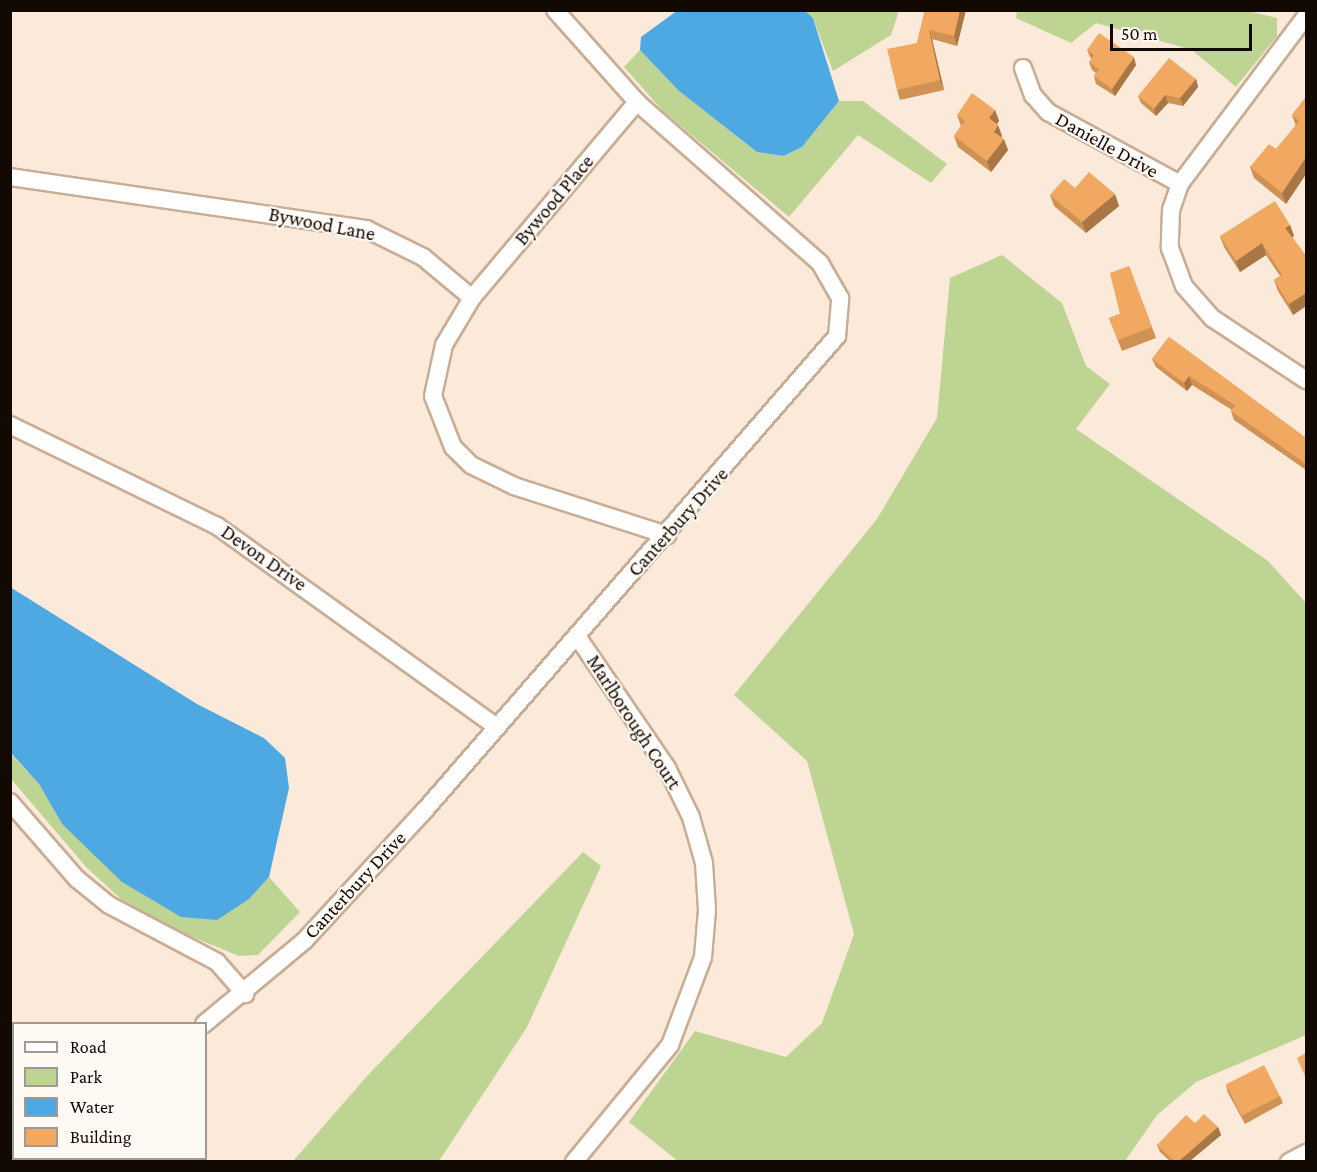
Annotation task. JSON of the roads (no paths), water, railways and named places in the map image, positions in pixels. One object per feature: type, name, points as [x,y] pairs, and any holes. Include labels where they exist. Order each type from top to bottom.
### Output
[{"type":"street","name":"Canterbury Drive","points":[[205,1022],[244,994],[305,940],[497,727],[827,353],[842,317],[833,280],[820,263],[637,102],[555,10]]},
{"type":"street","points":[[1306,16],[1180,184],[1172,210],[1170,248],[1184,286],[1233,336],[1306,380]]},
{"type":"street","name":"Danielle Drive","points":[[1023,68],[1034,95],[1048,112],[1180,184]]},
{"type":"street","name":"Bywood Place","points":[[472,298],[637,102]]},
{"type":"street","name":"Bywood Lane","points":[[10,177],[366,228],[423,257],[472,298]]},
{"type":"street","points":[[472,298],[444,345],[435,378],[435,405],[453,447],[495,479],[667,535]]},
{"type":"street","name":"Devon Drive","points":[[10,425],[217,526],[497,727]]},
{"type":"street","name":"Marlborough Court","points":[[574,1161],[670,1045],[703,957],[707,910],[704,863],[691,817],[668,768],[577,636]]},
{"type":"street","points":[[10,802],[77,879],[109,906],[217,962],[244,994]]},
{"type":"street","points":[[1289,1161],[1306,1153]]},
{"type":"water","points":[[678,10],[805,11],[813,18],[839,101],[802,147],[784,156],[757,152],[679,91],[640,50],[641,37]]},
{"type":"water","points":[[10,587],[197,704],[264,738],[285,758],[289,788],[269,877],[249,899],[217,920],[181,917],[122,882],[62,824],[39,784],[11,753]]}]
